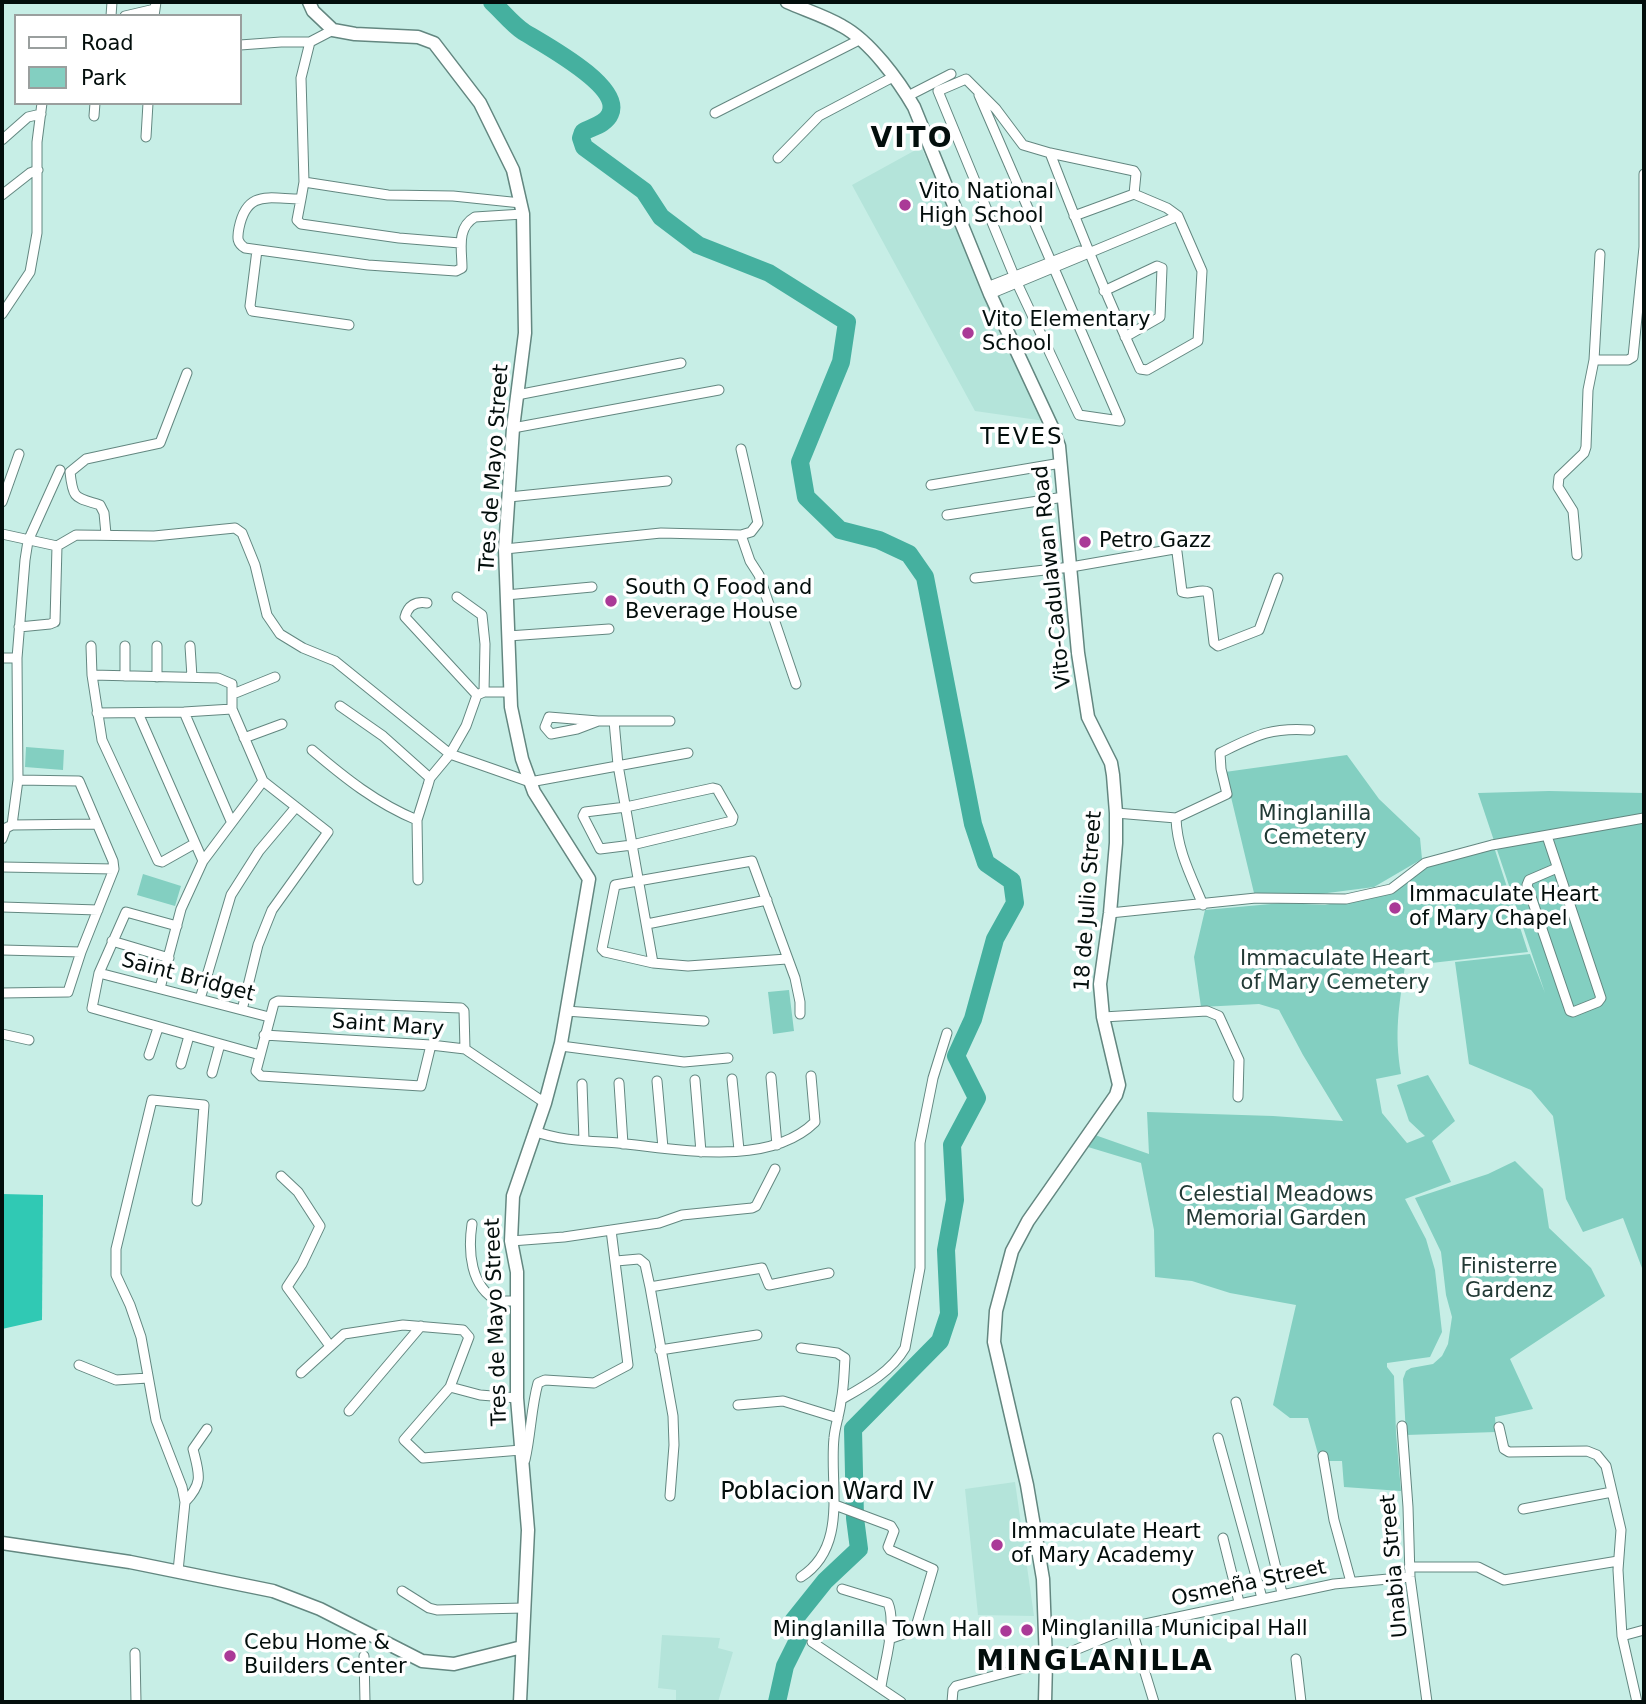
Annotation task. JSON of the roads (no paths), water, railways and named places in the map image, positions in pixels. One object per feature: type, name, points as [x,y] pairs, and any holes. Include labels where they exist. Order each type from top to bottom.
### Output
[{"type":"street","points":[[242,45],[310,43],[332,30],[313,11],[309,2]]},
{"type":"street","name":"Vito-Cadulawan Road","points":[[787,2],[843,26],[861,39],[908,96],[989,290],[1052,427],[1059,446],[1078,653],[1088,718],[1111,763],[1113,775]]},
{"type":"street","points":[[134,14],[155,9]]},
{"type":"street","name":"Tres de Mayo Street","points":[[332,30],[355,34],[418,37],[434,43],[480,103],[513,170],[522,208],[525,333],[513,428],[505,549],[511,707],[530,782],[553,824],[589,879],[561,1046],[540,1101],[534,1131],[513,1196],[511,1241],[517,1272],[517,1398],[528,1530],[520,1702]]},
{"type":"street","points":[[715,113],[861,39]]},
{"type":"street","points":[[310,43],[301,78],[304,182],[296,220],[300,224],[399,238],[460,243]]},
{"type":"street","points":[[908,96],[951,74]]},
{"type":"street","points":[[778,158],[819,116],[893,77]]},
{"type":"street","points":[[978,93],[1121,421],[1079,415],[1016,280],[937,94],[965,79],[996,108],[1021,143],[1050,153],[1134,171],[1134,194]]},
{"type":"street","points":[[2,314],[30,272],[37,233],[37,142],[42,105]]},
{"type":"street","points":[[94,116],[95,105]]},
{"type":"street","points":[[146,138],[148,105]]},
{"type":"street","points":[[2,140],[28,117],[41,114]]},
{"type":"street","points":[[1050,153],[1087,252],[1139,369],[1144,371],[1198,341],[1202,271],[1178,216],[1167,208],[1134,194],[1074,216]]},
{"type":"street","points":[[2,195],[38,170]]},
{"type":"street","points":[[1594,360],[1628,360],[1633,356],[1644,247],[1644,174]]},
{"type":"street","points":[[304,182],[387,195],[453,196],[522,208]]},
{"type":"street","points":[[301,199],[262,197],[249,204],[241,220],[237,238],[240,245],[257,250],[368,265],[456,271],[461,268],[460,243],[463,228],[475,216],[522,208]]},
{"type":"street","points":[[989,290],[1178,216]]},
{"type":"street","points":[[257,250],[250,306],[253,311],[349,325]]},
{"type":"street","points":[[1577,555],[1573,511],[1558,487],[1559,477],[1584,453],[1586,447],[1588,390],[1594,360],[1600,254]]},
{"type":"street","points":[[1104,291],[1157,266],[1162,268],[1160,317],[1125,337]]},
{"type":"street","points":[[517,395],[681,363]]},
{"type":"street","points":[[106,534],[104,513],[100,505],[79,499],[72,491],[71,472],[86,458],[160,443],[187,373]]},
{"type":"street","points":[[513,428],[719,390]]},
{"type":"street","points":[[505,549],[661,533],[741,535],[751,532],[758,523],[741,449]]},
{"type":"street","points":[[2,502],[19,454]]},
{"type":"street","points":[[931,485],[1060,463]]},
{"type":"street","points":[[2,839],[18,780],[17,658],[28,541],[60,470]]},
{"type":"street","points":[[509,497],[667,481]]},
{"type":"street","points":[[947,515],[1064,496]]},
{"type":"street","points":[[2,534],[57,546],[76,535],[154,536],[235,528],[242,533],[255,565],[267,615],[279,634],[303,648],[335,661],[450,754],[530,782],[688,753]]},
{"type":"street","points":[[741,535],[750,561],[759,575],[796,684]]},
{"type":"street","points":[[19,627],[55,622],[57,546]]},
{"type":"street","points":[[975,578],[1072,568],[1176,550],[1182,592],[1208,592],[1214,643],[1218,646],[1259,630],[1278,578]]},
{"type":"street","points":[[506,596],[592,587]]},
{"type":"street","points":[[418,880],[417,820],[430,778],[450,754],[481,693],[485,644],[482,615],[457,597]]},
{"type":"street","points":[[427,603],[418,601],[412,604],[405,617],[481,693],[510,692]]},
{"type":"street","points":[[508,636],[609,629]]},
{"type":"street","points":[[91,646],[92,675],[102,740],[159,861],[162,862],[194,844]]},
{"type":"street","points":[[125,646],[125,676]]},
{"type":"street","points":[[157,646],[157,677]]},
{"type":"street","points":[[190,646],[192,677]]},
{"type":"street","points":[[2,658],[17,658]]},
{"type":"street","points":[[92,675],[227,680],[232,684],[232,709],[263,781],[327,831],[328,834],[298,871],[272,910],[258,945],[242,1010]]},
{"type":"street","points":[[233,694],[275,677]]},
{"type":"street","points":[[340,706],[383,736],[430,778]]},
{"type":"street","points":[[97,713],[232,709]]},
{"type":"street","points":[[184,712],[231,821]]},
{"type":"street","points":[[138,713],[202,861]]},
{"type":"street","points":[[598,721],[577,729],[551,734],[545,727],[549,717],[598,721],[670,721]]},
{"type":"street","points":[[614,720],[618,765],[653,963]]},
{"type":"street","points":[[244,738],[282,724]]},
{"type":"street","points":[[1116,813],[1176,818],[1227,794],[1220,753],[1263,732],[1287,728],[1310,730]]},
{"type":"street","points":[[312,750],[361,790],[393,810],[417,820]]},
{"type":"street","name":"18 de Julio Street","points":[[1045,1702],[1043,1579],[1027,1485],[994,1342],[996,1311],[1012,1251],[1028,1221],[1116,1095],[1119,1085],[1103,1017],[1100,984],[1110,914],[1116,813],[1113,775]]},
{"type":"street","points":[[2,993],[66,993],[114,869],[79,781],[18,780]]},
{"type":"street","points":[[160,988],[181,909],[202,861],[263,781]]},
{"type":"street","points":[[715,788],[733,817],[732,821],[632,845],[598,848],[583,816],[584,812],[625,807],[715,788]]},
{"type":"street","points":[[200,999],[231,894],[259,851],[296,807]]},
{"type":"street","points":[[1176,818],[1176,836],[1181,854],[1203,905]]},
{"type":"street","points":[[1110,914],[1256,898],[1346,900],[1391,889],[1425,863],[1492,845],[1644,818]]},
{"type":"street","points":[[7,826],[97,824]]},
{"type":"street","points":[[1547,836],[1601,999],[1573,1012],[1570,1011],[1527,885],[1529,880],[1557,868]]},
{"type":"street","points":[[787,959],[688,966],[653,963],[605,952],[602,949],[615,885],[751,861],[754,863],[795,978],[800,1014]]},
{"type":"street","points":[[2,867],[114,869]]},
{"type":"street","points":[[647,924],[766,900]]},
{"type":"street","points":[[2,907],[98,910]]},
{"type":"street","points":[[177,926],[128,911],[125,913],[99,972],[92,1008],[260,1055]]},
{"type":"street","points":[[112,941],[169,958]]},
{"type":"street","points":[[2,950],[81,952]]},
{"type":"street","name":"Saint Bridget","points":[[99,972],[270,1017]]},
{"type":"street","points":[[431,1045],[421,1086],[261,1076],[256,1072],[264,1035],[274,1003],[278,1001],[461,1008],[464,1011],[465,1049]]},
{"type":"street","points":[[566,1011],[704,1021]]},
{"type":"street","points":[[1103,1017],[1207,1012],[1219,1016],[1239,1060],[1238,1097]]},
{"type":"street","points":[[149,1055],[158,1028]]},
{"type":"street","points":[[842,1399],[881,1374],[898,1360],[905,1348],[920,1268],[920,1143],[933,1077],[947,1033]]},
{"type":"street","points":[[2,1034],[29,1040]]},
{"type":"street","name":"Saint Mary","points":[[264,1035],[465,1049],[540,1101]]},
{"type":"street","points":[[181,1064],[189,1036]]},
{"type":"street","points":[[212,1073],[220,1044]]},
{"type":"street","points":[[561,1046],[684,1062],[727,1058]]},
{"type":"street","points":[[534,1131],[547,1136],[701,1152],[777,1145],[805,1132],[815,1122],[811,1076]]},
{"type":"street","points":[[771,1077],[777,1145]]},
{"type":"street","points":[[732,1079],[739,1150]]},
{"type":"street","points":[[695,1080],[701,1152]]},
{"type":"street","points":[[657,1081],[663,1148]]},
{"type":"street","points":[[619,1083],[623,1144]]},
{"type":"street","points":[[582,1084],[584,1140]]},
{"type":"street","points":[[178,1571],[185,1502],[182,1487],[156,1420],[141,1337],[116,1275],[116,1249],[152,1100],[204,1105],[197,1201]]},
{"type":"street","points":[[511,1241],[611,1230],[659,1223],[682,1215],[752,1208],[756,1206],[775,1168]]},
{"type":"street","points":[[281,1176],[298,1192],[320,1226],[302,1264],[287,1287],[330,1346]]},
{"type":"street","points":[[472,1224],[471,1261],[479,1283],[498,1301],[517,1301]]},
{"type":"street","points":[[523,1472],[538,1383],[545,1380],[594,1383],[628,1365],[611,1230]]},
{"type":"street","points":[[616,1261],[639,1259],[645,1264],[673,1416],[670,1496]]},
{"type":"street","points":[[650,1287],[762,1268],[769,1285],[829,1273]]},
{"type":"street","points":[[301,1373],[344,1334],[403,1325],[463,1330],[468,1337],[450,1387],[404,1440],[423,1458],[521,1450]]},
{"type":"street","points":[[349,1411],[421,1326]]},
{"type":"street","points":[[660,1350],[758,1335]]},
{"type":"street","points":[[801,1577],[822,1559],[828,1542],[835,1505],[834,1437],[842,1399],[845,1358],[837,1353],[802,1348]]},
{"type":"street","points":[[79,1365],[116,1380],[148,1378]]},
{"type":"street","points":[[450,1387],[480,1395],[517,1398]]},
{"type":"street","points":[[738,1405],[783,1401],[838,1418]]},
{"type":"street","points":[[1237,1402],[1282,1593]]},
{"type":"street","name":"Unabia Street","points":[[1402,1426],[1410,1572],[1427,1702]]},
{"type":"street","points":[[1499,1427],[1504,1449],[1509,1452],[1592,1452],[1606,1466],[1620,1530],[1618,1561],[1622,1636],[1637,1702]]},
{"type":"street","points":[[185,1502],[198,1484],[199,1476],[193,1450],[207,1429]]},
{"type":"street","points":[[1218,1438],[1262,1598]]},
{"type":"street","points":[[1323,1456],[1334,1521],[1351,1582]]},
{"type":"street","points":[[1523,1509],[1612,1492]]},
{"type":"street","points":[[835,1505],[891,1526],[894,1531],[888,1547],[890,1550],[933,1570],[915,1630],[889,1639]]},
{"type":"street","points":[[1223,1538],[1239,1602]]},
{"type":"street","points":[[2,1543],[178,1571],[273,1591],[320,1609],[422,1661],[454,1664],[522,1647]]},
{"type":"street","name":"Osmeña Street","points":[[952,1702],[956,1686],[1046,1662],[1131,1627],[1239,1602],[1410,1572],[1478,1567],[1504,1580],[1618,1561]]},
{"type":"street","points":[[842,1588],[888,1603],[891,1610],[881,1688]]},
{"type":"street","points":[[402,1591],[429,1608],[524,1608]]},
{"type":"street","points":[[1131,1627],[1154,1702]]},
{"type":"street","points":[[1622,1636],[1644,1630]]},
{"type":"street","points":[[812,1643],[901,1702]]},
{"type":"street","points":[[135,1653],[136,1702]]},
{"type":"street","points":[[365,1656],[365,1702]]},
{"type":"street","points":[[1296,1659],[1301,1702]]},
{"type":"waterway","points":[[492,2],[520,29],[579,67],[605,91],[611,103],[610,114],[602,123],[583,132],[581,138],[584,147],[644,191],[661,217],[698,245],[769,273],[847,322],[841,362],[800,462],[806,497],[840,530],[879,540],[909,554],[925,577],[973,824],[986,863],[1012,881],[1015,903],[995,939],[973,1019],[956,1056],[977,1098],[952,1145],[955,1200],[946,1250],[949,1314],[940,1341],[853,1429],[855,1518],[859,1549],[825,1581],[793,1621],[798,1640],[785,1666],[777,1702]]},
{"type":"place","name":"Vito National High School","points":[[905,205]]},
{"type":"place","name":"Vito Elementary School","points":[[968,333]]},
{"type":"place","name":"Petro Gazz","points":[[1085,542]]},
{"type":"place","name":"South Q Food and Beverage House","points":[[611,601]]},
{"type":"place","name":"Immaculate Heart of Mary Chapel","points":[[1395,908]]},
{"type":"place","name":"Immaculate Heart of Mary Academy","points":[[997,1545]]},
{"type":"place","name":"Minglanilla Municipal Hall","points":[[1027,1630]]},
{"type":"place","name":"Minglanilla Town Hall","points":[[1006,1631]]},
{"type":"place","name":"Cebu Home & Builders Center","points":[[230,1656]]},
{"type":"district","name":"VITO","points":[[912,140]]},
{"type":"district","name":"TEVES","points":[[1022,438]]},
{"type":"district","name":"Poblacion Ward Ⅳ","points":[[827,1493]]},
{"type":"district","name":"MINGLANILLA","points":[[1095,1663]]},
{"type":"park label","name":"Minglanilla Cemetery","points":[[1315,827]]},
{"type":"park label","name":"Immaculate Heart of Mary Cemetery","points":[[1335,972]]},
{"type":"park label","name":"Celestial Meadows Memorial Garden","points":[[1276,1208]]},
{"type":"park label","name":"Finisterre Gardenz","points":[[1509,1280]]}]
